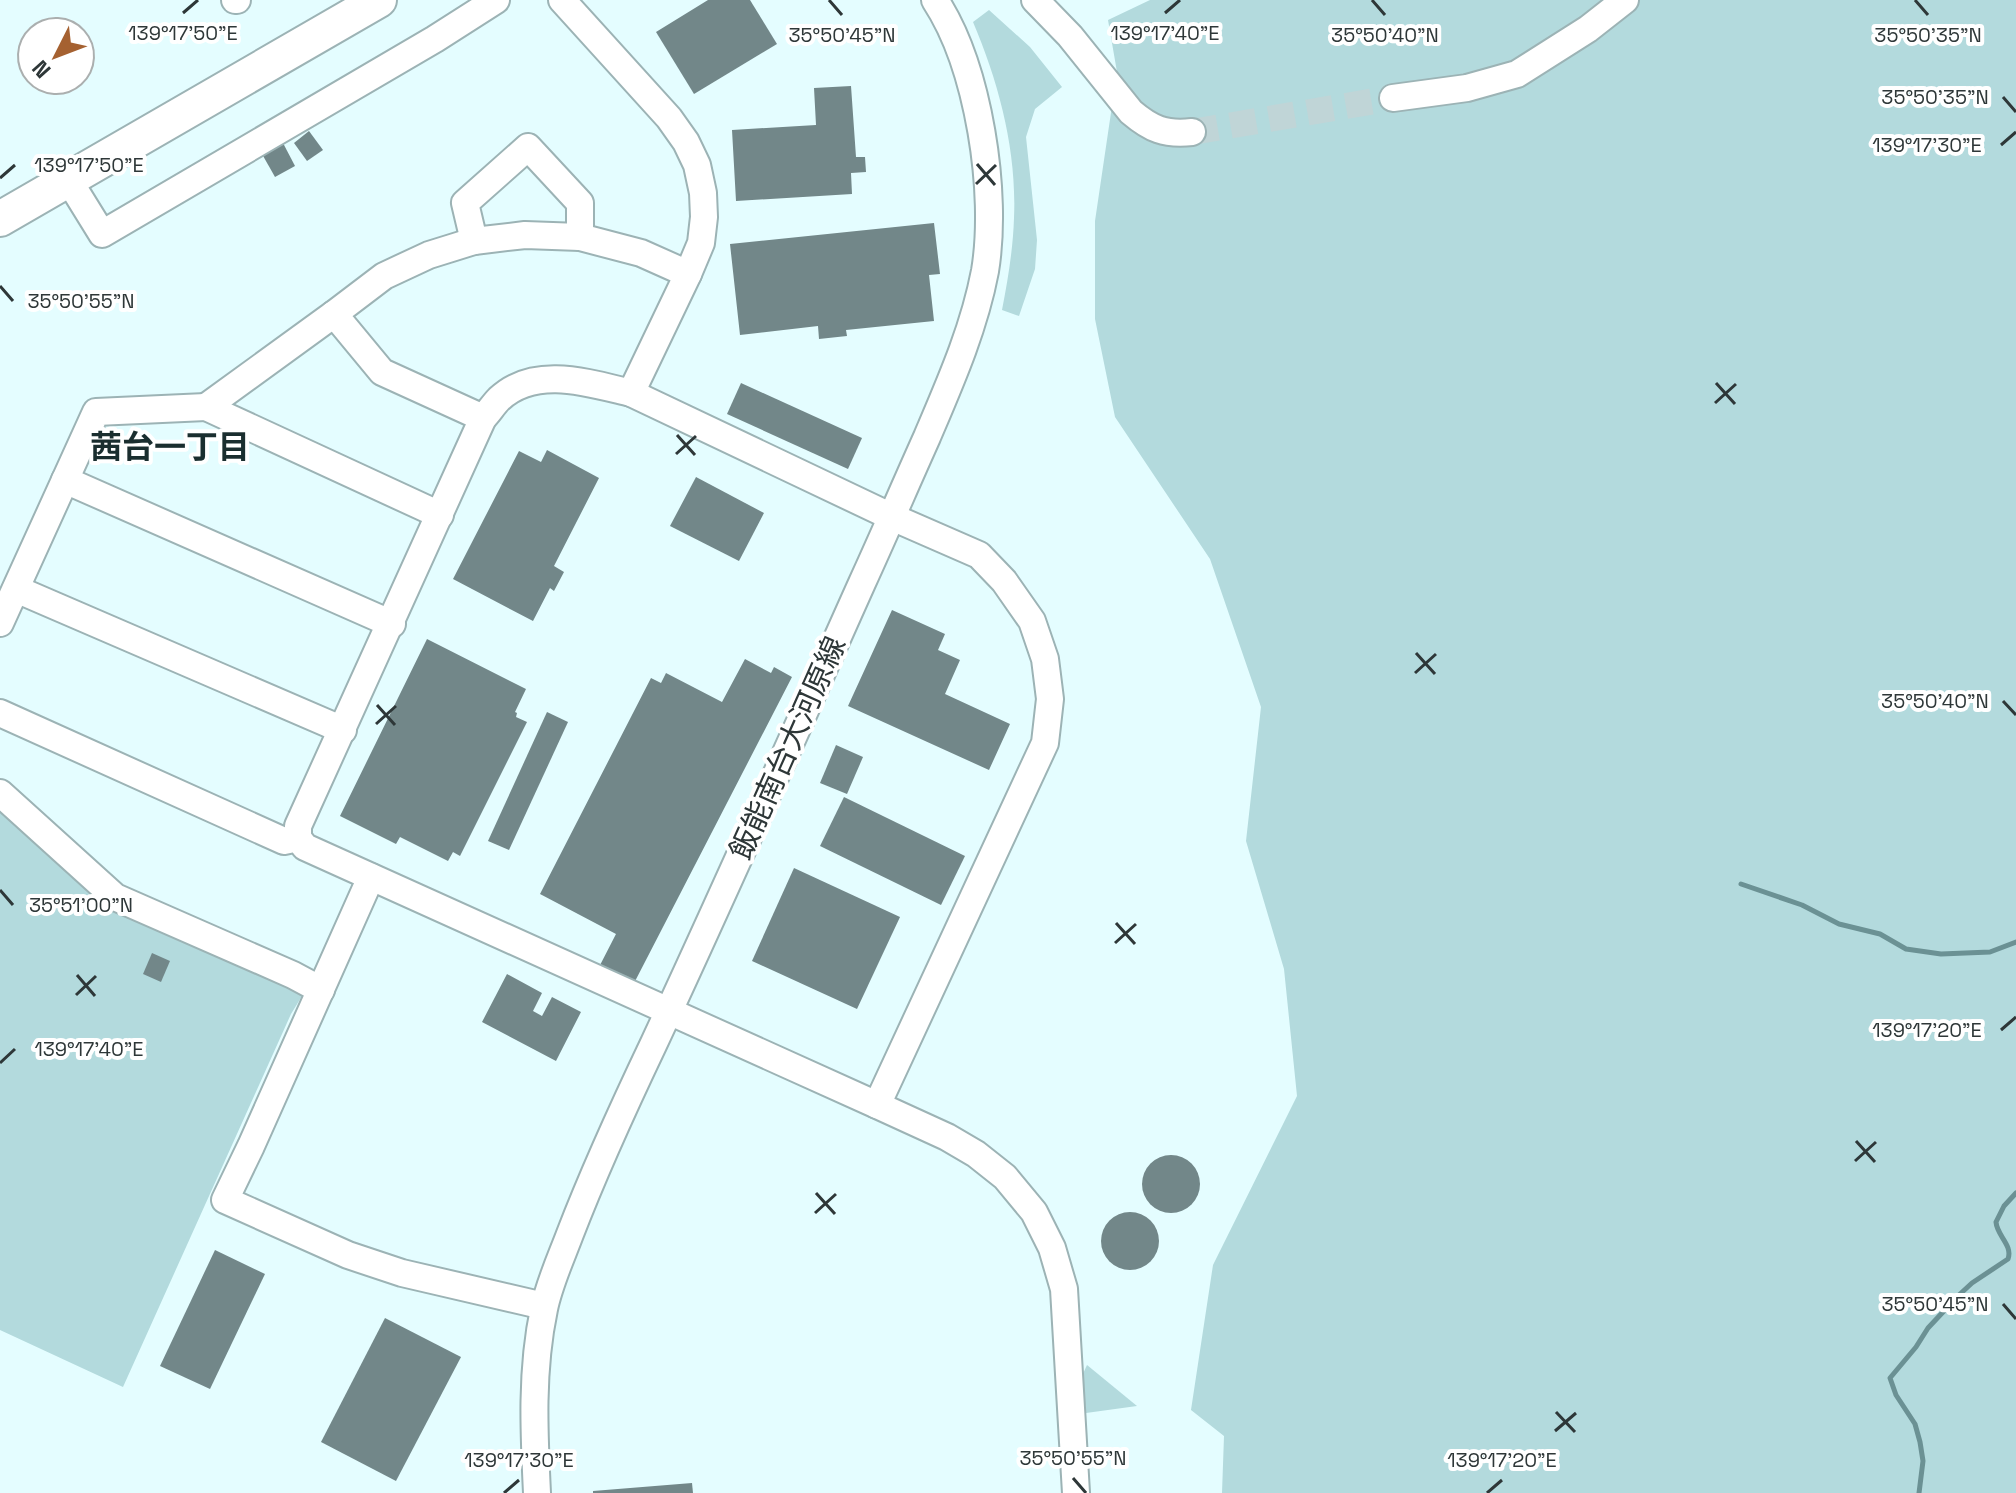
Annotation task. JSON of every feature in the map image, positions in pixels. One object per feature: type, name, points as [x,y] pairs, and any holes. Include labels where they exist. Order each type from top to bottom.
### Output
[{"type":"main road","points":[[0,219],[379,0]]},
{"type":"street","points":[[68,179],[102,234],[496,0]]},
{"type":"street","points":[[562,0],[669,118],[697,165],[703,193],[701,243],[631,393]]},
{"type":"street","name":"飯能南台大河原線","points":[[537,1493],[535,1369],[544,1306],[590,1184],[958,365],[978,298],[987,245],[985,150],[971,84],[960,51],[935,0]]},
{"type":"street","points":[[1035,0],[1070,36],[1131,112],[1155,129],[1174,134],[1192,132]]},
{"type":"street","points":[[1393,98],[1467,88],[1517,74],[1588,29],[1625,0]]},
{"type":"street","points":[[474,241],[465,203],[528,147],[580,203],[580,237]]},
{"type":"street","points":[[206,407],[384,276],[429,255],[474,241],[525,235],[580,237],[641,253],[688,274]]},
{"type":"street","points":[[334,314],[382,372],[483,418]]},
{"type":"street","points":[[877,1105],[1045,743],[1050,699],[1045,659],[1032,621],[1004,581],[979,555],[631,393],[553,378],[525,383],[500,397],[483,418],[298,826],[298,838],[305,847],[947,1137],[976,1154],[1005,1177],[1034,1212],[1052,1248],[1064,1289],[1076,1493]]},
{"type":"street","points":[[0,623],[96,412],[206,407],[440,515]]},
{"type":"street","points":[[65,480],[392,624]]},
{"type":"street","points":[[16,589],[343,730]]},
{"type":"street","points":[[0,713],[284,841],[298,838]]},
{"type":"street","points":[[0,793],[115,897],[321,990]]},
{"type":"street","points":[[371,877],[225,1200],[348,1255],[402,1273],[544,1306]]},
{"type":"shaded area","points":[[1150,0],[2016,0],[2016,1493],[1222,1493],[1224,1436],[1191,1410],[1213,1265],[1297,1096],[1284,969],[1246,841],[1261,707],[1210,559],[1115,417],[1095,319],[1095,221],[1117,72],[1108,20]]},
{"type":"shaded area","points":[[989,10],[1030,47],[1062,87],[1035,109],[1026,137],[1037,240],[1035,269],[1019,316],[1002,310],[1013,241],[1013,168],[998,93],[973,22]]},
{"type":"shaded area","points":[[0,803],[52,851],[299,988],[302,996],[291,1014],[123,1387],[0,1330]]},
{"type":"shaded area","points":[[1087,1365],[1137,1406],[1086,1413],[1082,1376]]},
{"type":"building","points":[[708,0],[750,0],[777,44],[694,94],[656,32]]},
{"type":"building","points":[[851,86],[856,157],[865,157],[866,172],[851,173],[852,194],[736,201],[732,130],[816,125],[814,88]]},
{"type":"building","points":[[309,131],[323,150],[307,161],[294,143]]},
{"type":"building","points":[[283,143],[295,166],[275,177],[262,154]]},
{"type":"building","points":[[934,223],[940,274],[929,275],[934,321],[846,330],[847,336],[819,339],[818,326],[740,335],[730,244]]},
{"type":"building","points":[[741,383],[862,438],[848,469],[727,414]]},
{"type":"building","points":[[547,450],[599,478],[554,566],[564,572],[554,591],[550,588],[533,621],[453,579],[519,451],[541,462]]},
{"type":"building","points":[[696,477],[764,513],[739,561],[670,526]]},
{"type":"building","points":[[892,610],[945,634],[938,650],[960,660],[945,694],[1010,724],[989,770],[848,706]]},
{"type":"building","points":[[427,639],[526,689],[515,712],[516,717],[527,722],[460,856],[453,852],[448,861],[400,837],[396,844],[340,816]]},
{"type":"building","points":[[745,659],[771,673],[774,667],[792,677],[631,989],[597,971],[616,934],[540,894],[651,678],[661,683],[666,673],[722,702]]},
{"type":"building","points":[[547,712],[568,722],[509,850],[488,841]]},
{"type":"building","points":[[836,745],[863,757],[847,794],[820,783]]},
{"type":"building","points":[[844,797],[965,856],[941,905],[820,846]]},
{"type":"building","points":[[794,868],[900,917],[857,1009],[752,961]]},
{"type":"building","points":[[152,953],[170,961],[161,982],[143,974]]},
{"type":"building","points":[[507,974],[542,993],[533,1011],[542,1016],[552,997],[581,1012],[556,1061],[482,1022]]},
{"type":"building","points":[[1171,1155],[1182,1157],[1191,1164],[1198,1173],[1198,1195],[1191,1204],[1182,1211],[1171,1213],[1160,1211],[1151,1204],[1144,1195],[1142,1184],[1144,1173],[1151,1164],[1160,1157]]},
{"type":"building","points":[[1130,1212],[1141,1214],[1150,1221],[1157,1230],[1157,1252],[1150,1261],[1141,1268],[1130,1270],[1119,1268],[1110,1261],[1103,1252],[1101,1241],[1103,1230],[1110,1221],[1119,1214]]},
{"type":"building","points":[[215,1250],[265,1274],[210,1389],[160,1366]]},
{"type":"building","points":[[385,1318],[461,1357],[396,1481],[321,1442]]},
{"type":"building","points":[[692,1483],[693,1493],[593,1493],[593,1491]]},
{"type":"waterway","points":[[1741,884],[1802,905],[1839,924],[1880,934],[1906,949],[1941,954],[1990,952],[2016,942]]},
{"type":"waterway","points":[[1919,1493],[1923,1461],[1920,1442],[1915,1424],[1896,1395],[1890,1378],[1928,1328],[1959,1295],[2008,1259],[2008,1249],[1996,1222],[2004,1206],[2016,1193]]},
{"type":"tunnel","points":[[1192,132],[1393,98]]},
{"type":"district","name":"茜台一丁目","points":[[170,447]]}]
